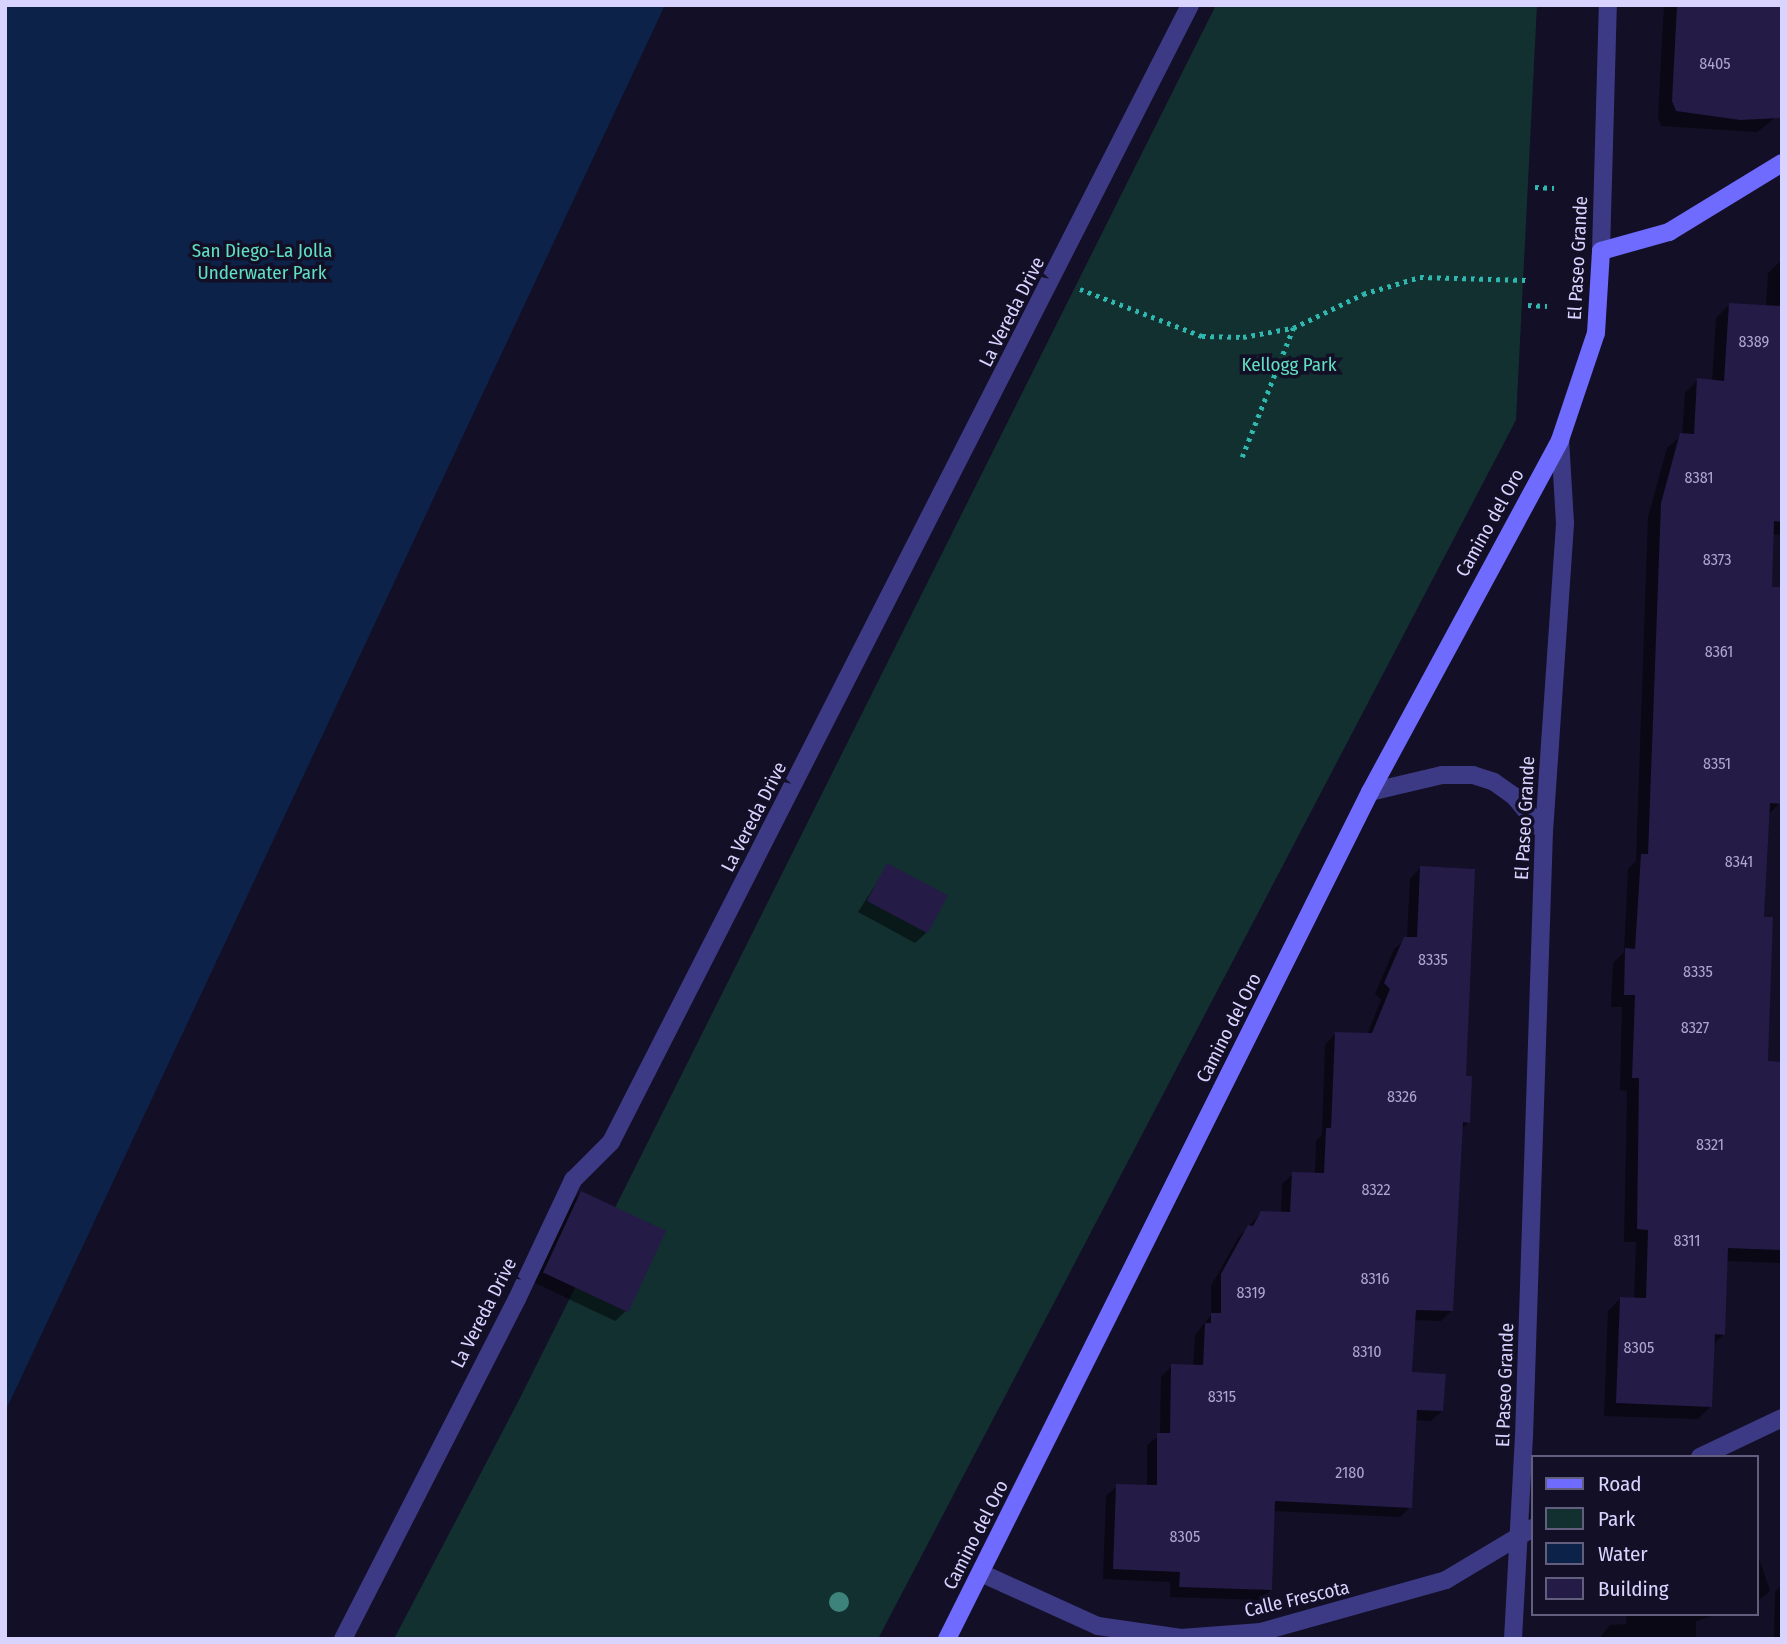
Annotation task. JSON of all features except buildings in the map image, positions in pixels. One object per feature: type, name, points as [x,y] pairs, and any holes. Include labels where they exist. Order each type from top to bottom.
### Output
[{"type":"street","name":"La Vereda Drive","points":[[343,1639],[517,1299],[573,1180],[611,1142],[1190,5]]},
{"type":"street","name":"El Paseo Grande","points":[[1513,1639],[1526,1532],[1544,832],[1565,523],[1560,440],[1596,332],[1608,5]]},
{"type":"street","points":[[1601,251],[1669,232],[1782,163]]},
{"type":"street","name":"Camino del Oro","points":[[947,1639],[1370,792],[1560,440]]},
{"type":"street","points":[[1370,792],[1442,775],[1473,775],[1494,782],[1514,796],[1544,832]]},
{"type":"street","points":[[1704,1455],[1782,1418]]},
{"type":"street","name":"Calle Frescota","points":[[981,1573],[1098,1626],[1181,1638],[1208,1636],[1261,1632],[1446,1580],[1526,1532]]},
{"type":"path","points":[[1535,187],[1554,188]]},
{"type":"path","points":[[1053,278],[1202,336],[1243,337],[1293,328],[1363,293],[1420,277],[1530,280]]},
{"type":"path","points":[[1528,305],[1547,306]]},
{"type":"path","points":[[1242,457],[1293,328]]},
{"type":"green space","name":"Kellogg Park","points":[[1216,5],[1537,5],[1516,420],[878,1639],[394,1639],[519,1400]]},
{"type":"water","name":"San Diego-La Jolla Underwater Park","points":[[5,5],[665,5],[5,1412]]}]
